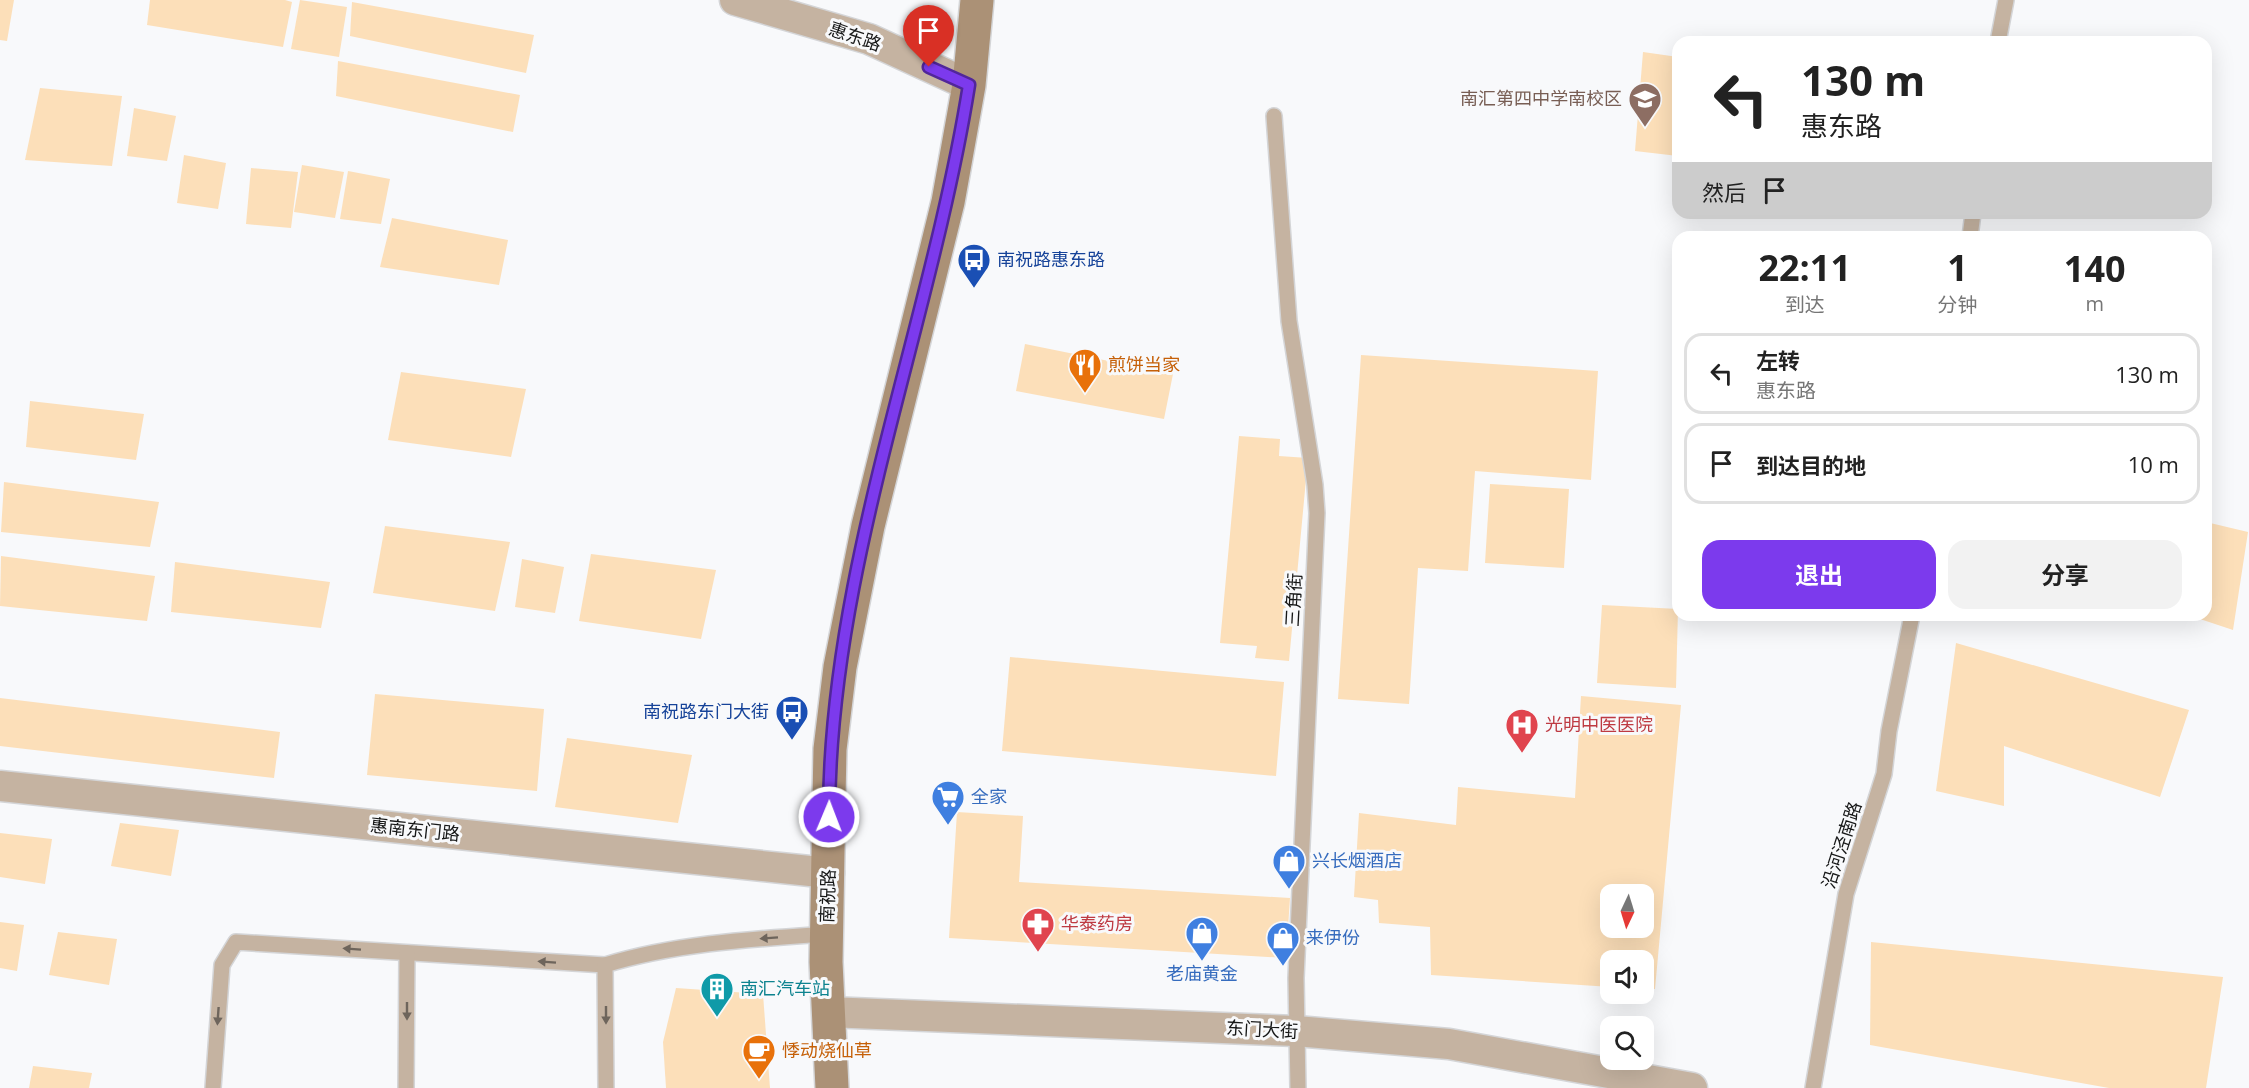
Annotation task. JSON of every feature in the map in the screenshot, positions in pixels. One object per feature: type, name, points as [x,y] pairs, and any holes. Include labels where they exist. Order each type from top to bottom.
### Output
[{"type":"main road","name":"南祝路","points":[[832,1088],[827,934],[830,749],[850,606],[892,422],[948,202],[969,85],[977,0]]},
{"type":"street","name":"惠东路","points":[[735,0],[869,39],[969,85]]},
{"type":"street","name":"惠南东门路","points":[[0,786],[829,873]]},
{"type":"street","name":"东门大街","points":[[828,1012],[1296,1031],[1449,1044],[1692,1088]]},
{"type":"lane","points":[[1999,36],[2006,0]]},
{"type":"lane","name":"三角街","points":[[1274,116],[1289,321],[1314,473],[1317,513],[1298,933],[1296,1031],[1298,1088]]},
{"type":"lane","name":"沿河泾南路","points":[[1813,1088],[1846,894],[1884,774],[1889,731],[1911,621]]},
{"type":"lane","points":[[213,1088],[222,965],[236,942],[605,965],[630,958],[734,940],[827,934]]},
{"type":"lane","points":[[406,1088],[407,953]]},
{"type":"lane","points":[[605,965],[606,1088]]},
{"type":"building","points":[[0,0],[14,0],[7,41],[0,40]]},
{"type":"building","points":[[150,0],[285,0],[292,2],[283,47],[147,25]]},
{"type":"building","points":[[300,0],[347,7],[339,57],[291,49]]},
{"type":"building","points":[[352,2],[534,35],[526,73],[350,36]]},
{"type":"building","points":[[1643,52],[1672,56],[1672,155],[1635,151]]},
{"type":"building","points":[[338,61],[520,95],[513,132],[336,96]]},
{"type":"building","points":[[40,88],[122,96],[112,166],[25,160]]},
{"type":"building","points":[[134,108],[176,116],[167,161],[127,156]]},
{"type":"building","points":[[184,155],[226,163],[218,209],[177,203]]},
{"type":"building","points":[[302,165],[344,172],[335,218],[294,212]]},
{"type":"building","points":[[251,168],[298,172],[291,228],[246,224]]},
{"type":"building","points":[[348,171],[390,179],[381,224],[340,219]]},
{"type":"building","points":[[392,218],[508,240],[499,285],[380,267]]},
{"type":"building","points":[[1025,344],[1173,374],[1164,419],[1016,391]]},
{"type":"building","points":[[1361,355],[1598,371],[1591,480],[1475,471],[1468,571],[1418,568],[1409,704],[1338,699]]},
{"type":"building","points":[[401,372],[526,389],[511,457],[388,440]]},
{"type":"building","points":[[30,401],[144,414],[136,460],[26,447]]},
{"type":"building","points":[[1239,436],[1280,439],[1279,456],[1308,458],[1289,661],[1255,658],[1257,646],[1220,643]]},
{"type":"building","points":[[4,482],[159,502],[150,547],[1,532]]},
{"type":"building","points":[[1490,484],[1569,489],[1564,568],[1485,563]]},
{"type":"building","points":[[2212,523],[2248,532],[2233,630],[2206,621],[2212,621]]},
{"type":"building","points":[[385,526],[510,542],[495,611],[373,593]]},
{"type":"building","points":[[591,554],[716,570],[701,639],[579,621]]},
{"type":"building","points":[[1,556],[155,576],[147,621],[0,606]]},
{"type":"building","points":[[522,559],[564,567],[555,613],[515,607]]},
{"type":"building","points":[[175,562],[330,582],[321,628],[171,612]]},
{"type":"building","points":[[1602,605],[1672,609],[1672,621],[1678,621],[1676,688],[1597,683]]},
{"type":"building","points":[[1956,643],[2189,710],[2160,797],[2004,746],[2004,806],[1936,791]]},
{"type":"building","points":[[1010,657],[1284,682],[1276,776],[1002,751]]},
{"type":"building","points":[[375,694],[544,709],[537,791],[367,775]]},
{"type":"building","points":[[1581,696],[1681,705],[1655,989],[1654,950],[1600,950],[1600,986],[1431,975],[1430,927],[1379,923],[1378,900],[1354,897],[1359,813],[1456,825],[1458,787],[1575,798]]},
{"type":"building","points":[[0,698],[280,732],[274,778],[0,746]]},
{"type":"building","points":[[567,738],[692,755],[678,823],[555,807]]},
{"type":"building","points":[[957,812],[1023,816],[1019,882],[1290,898],[1286,958],[949,938]]},
{"type":"building","points":[[120,823],[179,830],[171,876],[111,866]]},
{"type":"building","points":[[0,833],[52,839],[45,884],[0,877]]},
{"type":"building","points":[[0,922],[24,925],[17,971],[0,968]]},
{"type":"building","points":[[58,932],[117,939],[109,985],[49,975]]},
{"type":"building","points":[[1871,942],[2223,977],[2206,1088],[2109,1088],[1870,1045]]},
{"type":"building","name":"南汇汽车站","points":[[676,988],[763,994],[770,1088],[666,1088],[663,1042]]},
{"type":"building","points":[[33,1066],[92,1073],[89,1088],[29,1088]]},
{"type":"place","name":"南汇第四中学南校区","points":[[1645,128]]},
{"type":"place","name":"南祝路惠东路","points":[[974,289]]},
{"type":"place","name":"煎饼当家","points":[[1085,394]]},
{"type":"place","name":"南祝路东门大街","points":[[792,741]]},
{"type":"place","name":"光明中医医院","points":[[1522,754]]},
{"type":"place","name":"全家","points":[[948,826]]},
{"type":"place","name":"兴长烟酒店","points":[[1289,890]]},
{"type":"place","name":"华泰药房","points":[[1038,953]]},
{"type":"place","name":"老庙黄金","points":[[1202,962]]},
{"type":"place","name":"来伊份","points":[[1283,967]]},
{"type":"place","name":"南汇汽车站","points":[[717,1018]]},
{"type":"place","name":"悸动烧仙草","points":[[759,1080]]},
{"type":"route","points":[[829,817],[830,749],[850,606],[892,422],[920,321],[948,202],[969,85],[929,67]]}]
